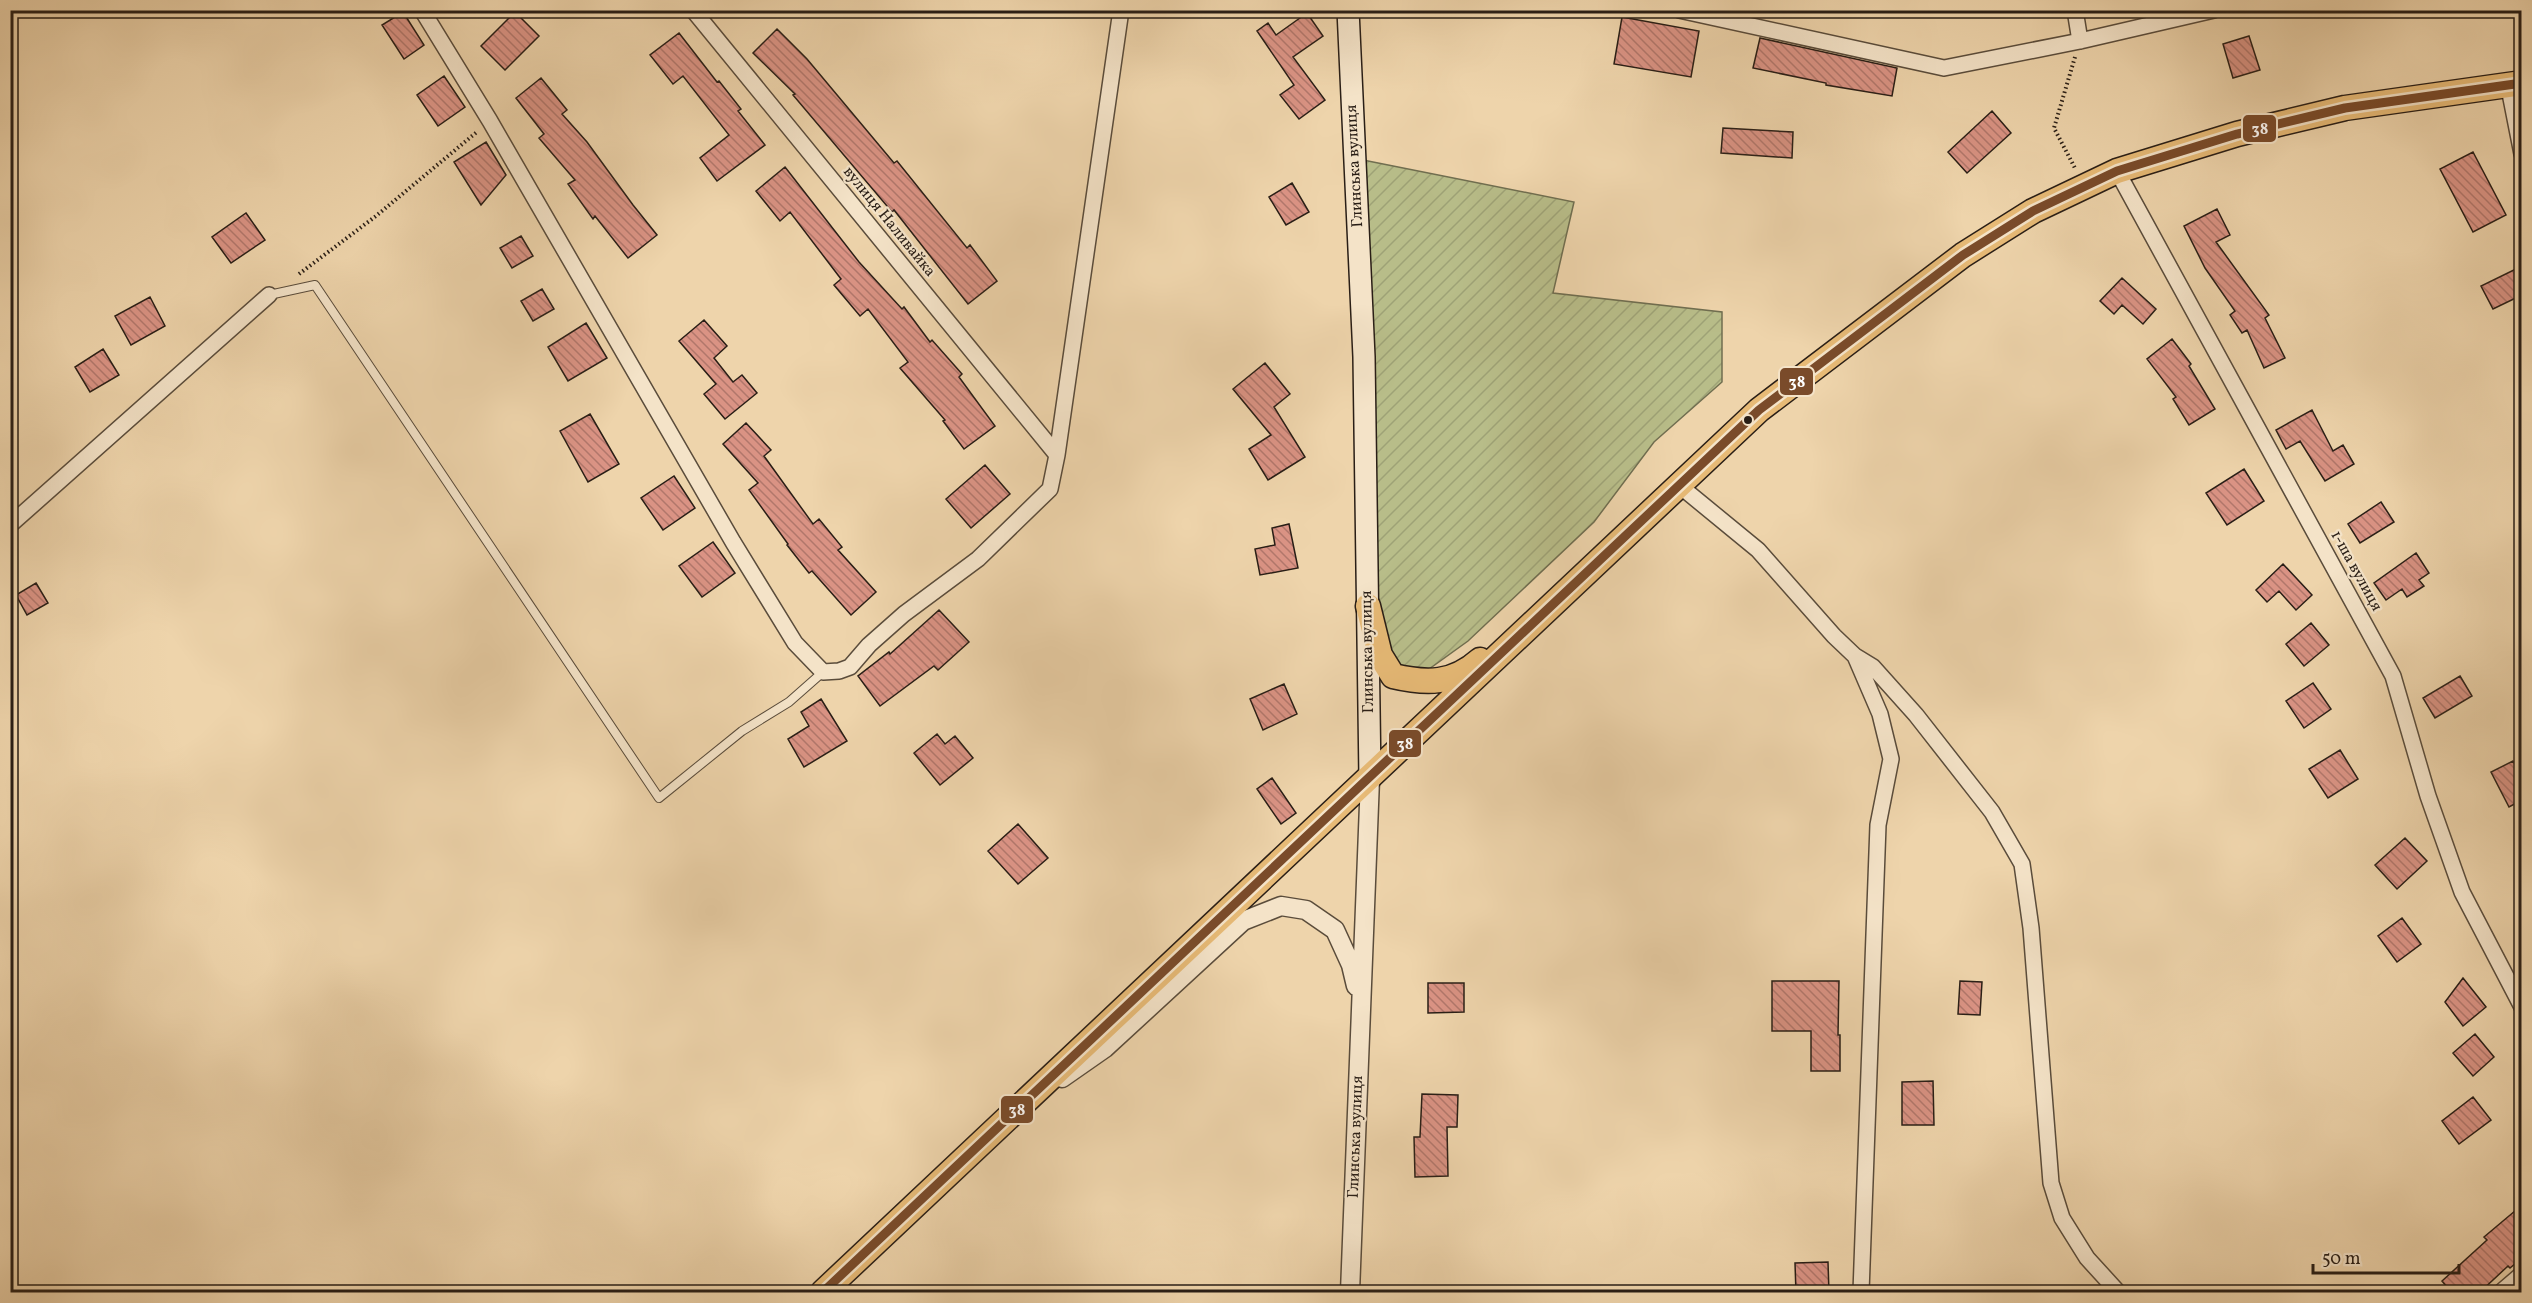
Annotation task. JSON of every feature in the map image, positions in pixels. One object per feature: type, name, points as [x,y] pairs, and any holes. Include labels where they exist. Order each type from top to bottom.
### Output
[{"type":"main road","name":"Глинська вулиця","points":[[1348,10],[1364,357],[1370,778]]},
{"type":"main road","points":[[823,1293],[1759,410],[1963,255],[2033,211],[2117,171],[2237,134],[2345,108],[2515,83]]},
{"type":"main road","points":[[1368,606],[1380,656],[1393,676],[1421,682],[1452,677],[1473,667],[1544,605],[1558,601]]},
{"type":"street","points":[[422,10],[490,121],[739,552],[795,643],[824,672],[839,671],[850,667],[868,645],[904,614],[978,559],[1050,489],[1057,455],[1120,10]]},
{"type":"street","name":"вулиця Наливайка","points":[[693,10],[1057,455]]},
{"type":"street","points":[[1679,10],[1944,68],[2080,41],[2214,10]]},
{"type":"street","points":[[2075,10],[2080,41]]},
{"type":"street","points":[[2515,83],[2522,154]]},
{"type":"street","name":"1-ша вулиця","points":[[2117,171],[2393,676],[2428,796],[2462,892],[2522,1007]]},
{"type":"street","points":[[10,525],[268,294]]},
{"type":"street","points":[[1680,486],[1758,550],[1834,636],[1854,656],[1873,668],[1916,715],[1992,812],[2022,864],[2032,939],[2050,1183],[2062,1218],[2087,1258],[2118,1293]]},
{"type":"street","points":[[1854,656],[1881,714],[1891,759],[1878,825],[1861,1293]]},
{"type":"street","name":"Глинська вулиця","points":[[1350,1293],[1370,778]]},
{"type":"street","points":[[1024,1105],[1105,1048],[1243,921],[1281,906],[1306,910],[1335,930],[1351,965],[1361,1005]]},
{"type":"street","points":[[2501,1293],[2522,1274]]},
{"type":"lane","points":[[268,294],[315,285],[659,798],[742,731],[789,702],[824,672]]},
{"type":"path","points":[[2080,41],[2054,128],[2082,188]]},
{"type":"path","points":[[296,277],[376,216],[490,121]]},
{"type":"green space","points":[[1353,158],[1574,202],[1553,293],[1722,312],[1722,382],[1654,442],[1594,522],[1468,641],[1429,669],[1407,672],[1381,665]]},
{"type":"building","points":[[403,12],[424,45],[404,59],[382,25]]},
{"type":"building","points":[[515,12],[539,36],[505,70],[481,46]]},
{"type":"building","points":[[1307,13],[1323,36],[1293,57],[1325,100],[1299,119],[1280,95],[1294,85],[1257,31],[1268,23],[1276,35]]},
{"type":"building","points":[[1622,17],[1699,31],[1691,77],[1614,64]]},
{"type":"building","points":[[777,29],[807,59],[894,163],[897,161],[967,248],[970,245],[997,281],[968,304],[894,210],[892,212],[793,95],[795,94],[753,53]]},
{"type":"building","points":[[679,33],[741,109],[738,111],[765,145],[717,181],[700,158],[729,135],[683,76],[673,84],[650,55]]},
{"type":"building","points":[[2249,36],[2260,70],[2233,78],[2223,44]]},
{"type":"building","points":[[1760,38],[1897,68],[1892,96],[1826,85],[1826,83],[1753,68]]},
{"type":"building","points":[[444,76],[465,107],[438,126],[417,95]]},
{"type":"building","points":[[541,78],[567,110],[562,114],[587,142],[657,235],[628,258],[595,216],[593,219],[568,184],[575,180],[539,138],[544,134],[516,98]]},
{"type":"building","points":[[1992,111],[2011,133],[1967,173],[1948,152]]},
{"type":"building","points":[[1723,128],[1793,132],[1792,158],[1721,153]]},
{"type":"building","points":[[486,142],[506,175],[481,205],[454,162]]},
{"type":"building","points":[[2473,152],[2506,215],[2473,232],[2440,169]]},
{"type":"building","points":[[785,167],[859,262],[902,309],[904,307],[930,342],[932,340],[962,374],[959,377],[995,426],[964,449],[943,421],[945,420],[900,368],[908,362],[868,309],[860,316],[834,285],[841,279],[790,212],[780,221],[756,191]]},
{"type":"building","points":[[1292,183],[1309,212],[1286,225],[1269,197]]},
{"type":"building","points":[[2217,209],[2230,235],[2216,242],[2269,315],[2265,318],[2285,358],[2264,368],[2247,330],[2242,333],[2230,315],[2235,311],[2205,268],[2184,226]]},
{"type":"building","points":[[246,213],[265,240],[231,263],[212,237]]},
{"type":"building","points":[[521,236],[533,256],[512,268],[500,248]]},
{"type":"building","points":[[2522,266],[2522,295],[2493,309],[2481,286]]},
{"type":"building","points":[[2122,278],[2156,309],[2143,324],[2122,305],[2114,314],[2100,301]]},
{"type":"building","points":[[542,289],[554,309],[533,321],[521,301]]},
{"type":"building","points":[[150,297],[165,326],[131,345],[115,316]]},
{"type":"building","points":[[704,320],[727,346],[714,358],[733,382],[742,375],[757,393],[725,419],[704,394],[716,384],[679,341]]},
{"type":"building","points":[[586,323],[607,358],[568,381],[548,347]]},
{"type":"building","points":[[2172,339],[2191,364],[2189,366],[2215,409],[2189,425],[2173,399],[2176,397],[2147,359]]},
{"type":"building","points":[[103,349],[119,375],[90,392],[75,367]]},
{"type":"building","points":[[1265,363],[1290,394],[1274,407],[1305,457],[1268,480],[1249,449],[1271,435],[1233,389]]},
{"type":"building","points":[[2312,410],[2333,451],[2343,445],[2354,464],[2325,481],[2300,441],[2286,449],[2276,430]]},
{"type":"building","points":[[590,414],[619,464],[588,482],[560,431]]},
{"type":"building","points":[[746,423],[771,450],[764,456],[813,524],[819,519],[842,547],[838,550],[876,592],[851,615],[812,571],[809,573],[787,545],[749,490],[758,483],[723,444]]},
{"type":"building","points":[[985,465],[1010,494],[971,528],[946,499]]},
{"type":"building","points":[[2244,469],[2264,501],[2227,525],[2206,493]]},
{"type":"building","points":[[674,476],[695,508],[663,530],[641,498]]},
{"type":"building","points":[[2381,502],[2394,522],[2360,543],[2348,524]]},
{"type":"building","points":[[1289,524],[1298,568],[1260,575],[1255,549],[1275,545],[1272,528]]},
{"type":"building","points":[[713,542],[735,573],[702,597],[679,566]]},
{"type":"building","points":[[2416,553],[2429,573],[2419,580],[2424,586],[2407,597],[2402,589],[2386,600],[2374,583]]},
{"type":"building","points":[[2283,564],[2312,595],[2296,610],[2279,591],[2267,602],[2256,590]]},
{"type":"building","points":[[36,583],[48,603],[27,615],[16,595]]},
{"type":"building","points":[[939,610],[969,642],[938,670],[934,666],[880,706],[858,676],[889,652],[890,654]]},
{"type":"building","points":[[2311,623],[2329,645],[2304,666],[2286,644]]},
{"type":"building","points":[[2460,676],[2472,696],[2435,718],[2423,698]]},
{"type":"building","points":[[2313,683],[2331,709],[2304,728],[2286,701]]},
{"type":"building","points":[[1284,684],[1297,714],[1263,730],[1250,699]]},
{"type":"building","points":[[821,699],[847,741],[804,767],[788,739],[809,726],[801,712]]},
{"type":"building","points":[[937,734],[945,744],[955,736],[973,758],[940,785],[914,753]]},
{"type":"building","points":[[2340,750],[2358,779],[2328,798],[2309,769]]},
{"type":"building","points":[[2513,761],[2522,777],[2522,800],[2509,807],[2491,772]]},
{"type":"building","points":[[1272,778],[1296,813],[1281,824],[1257,789]]},
{"type":"building","points":[[1018,824],[1048,858],[1018,884],[988,851]]},
{"type":"building","points":[[2405,838],[2427,861],[2397,889],[2375,865]]},
{"type":"building","points":[[2402,918],[2421,944],[2397,962],[2378,936]]},
{"type":"building","points":[[2463,978],[2486,1007],[2463,1026],[2445,1002]]},
{"type":"building","points":[[1772,981],[1839,981],[1840,1071],[1811,1071],[1811,1031],[1772,1031]]},
{"type":"building","points":[[1960,981],[1982,982],[1980,1015],[1958,1014]]},
{"type":"building","points":[[1428,983],[1464,983],[1464,1012],[1428,1013]]},
{"type":"building","points":[[2475,1034],[2494,1057],[2473,1076],[2453,1053]]},
{"type":"building","points":[[1933,1081],[1934,1125],[1902,1125],[1902,1082]]},
{"type":"building","points":[[1422,1094],[1458,1095],[1457,1127],[1447,1127],[1448,1176],[1415,1177],[1414,1137],[1420,1137]]},
{"type":"building","points":[[2473,1097],[2491,1120],[2459,1144],[2442,1121]]},
{"type":"building","points":[[2522,1205],[2522,1258],[2510,1268],[2508,1266],[2479,1293],[2452,1293],[2442,1281],[2487,1240],[2484,1237]]},
{"type":"building","points":[[1828,1262],[1829,1293],[1796,1293],[1795,1263]]},
{"type":"transit line","name":"38","points":[[823,1292],[1759,410],[1963,255],[2033,211],[2117,171],[2237,134],[2345,108],[2522,83]]}]
